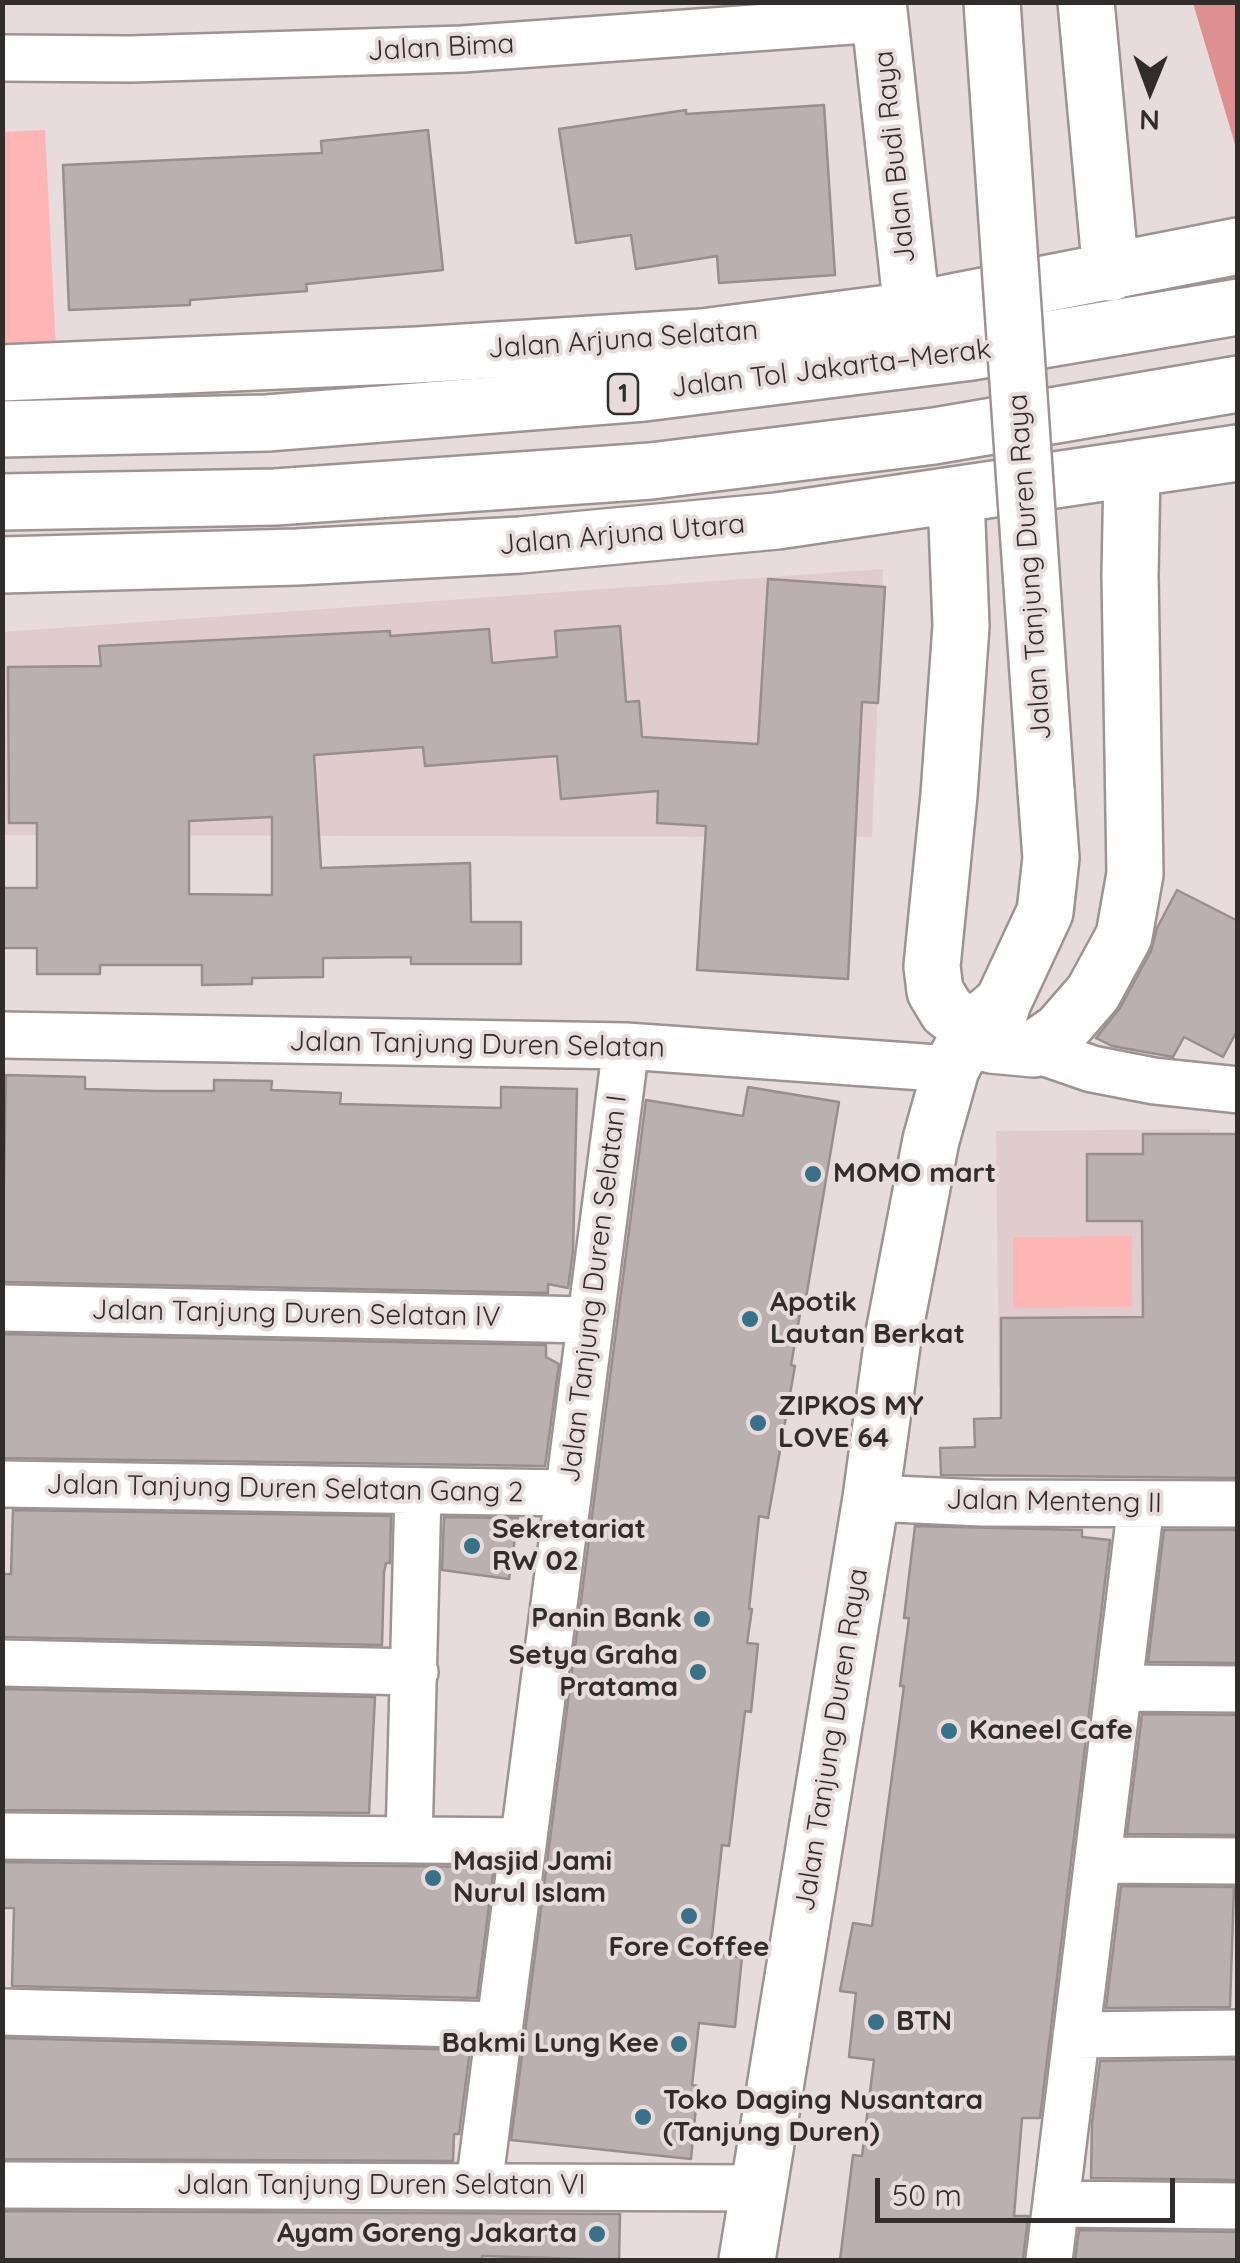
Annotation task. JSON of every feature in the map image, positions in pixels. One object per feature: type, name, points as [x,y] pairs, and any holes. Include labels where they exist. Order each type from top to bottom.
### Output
[{"type":"main road","name":"Jalan Tanjung Duren Raya","points":[[748,2260],[893,1338],[916,1221],[954,1146],[990,1039],[1045,912],[1051,858],[992,2]]},
{"type":"main road","points":[[1086,2],[1111,273]]},
{"type":"main road","name":"Jalan Budi Raya","points":[[879,11],[912,310]]},
{"type":"main road","name":"Jalan Arjuna Selatan","points":[[2,373],[417,355],[702,337],[912,310],[1238,246]]},
{"type":"main road","name":"Jalan Tol Jakarta–Merak","points":[[2,429],[267,422],[644,393],[972,352],[1238,307]]},
{"type":"main road","points":[[2,502],[275,497],[652,471],[934,436],[1238,384]]},
{"type":"main road","name":"Jalan Arjuna Utara","points":[[2,565],[298,557],[520,545],[777,521],[1238,453]]},
{"type":"main road","points":[[956,496],[962,626],[932,966],[934,991],[948,1011],[990,1039],[1060,1032],[1093,993],[1124,936],[1135,874],[1132,471]]},
{"type":"street","name":"Jalan Bima","points":[[2,58],[131,60],[462,49],[879,11]]},
{"type":"street","name":"Jalan Tanjung Duren Selatan","points":[[2,1035],[626,1046],[990,1039],[1123,1075],[1238,1090]]},
{"type":"street","name":"Jalan Tanjung Duren Selatan I","points":[[479,2186],[626,1046]]},
{"type":"street","name":"Jalan Tanjung Duren Selatan IV","points":[[2,1308],[590,1320]]},
{"type":"street","name":"Jalan Tanjung Duren Selatan Gang 2","points":[[2,1484],[568,1493]]},
{"type":"street","points":[[408,1840],[418,1492]]},
{"type":"street","name":"Jalan Menteng II","points":[[870,1498],[982,1503],[1238,1504]]},
{"type":"street","points":[[1049,2260],[1141,1504]]},
{"type":"street","points":[[2,1663],[415,1672]]},
{"type":"street","points":[[1119,1688],[1238,1688]]},
{"type":"street","points":[[2,1836],[523,1841]]},
{"type":"street","points":[[1098,1860],[1238,1861]]},
{"type":"street","points":[[2,2012],[500,2025]]},
{"type":"street","points":[[1076,2035],[1238,2033]]},
{"type":"street","name":"Jalan Tanjung Duren Selatan VI","points":[[2,2184],[760,2188]]},
{"type":"street","points":[[1056,2204],[1238,2206]]},
{"type":"shaded area","points":[[1193,3],[1237,3],[1237,151]]},
{"type":"shaded area","points":[[45,130],[57,369],[3,371],[2,132]]},
{"type":"shaded area","points":[[883,569],[872,837],[3,835],[3,632]]},
{"type":"shaded area","points":[[1210,1129],[1212,1385],[999,1387],[996,1131]]},
{"type":"shaded area","points":[[1132,1236],[1132,1307],[1013,1308],[1013,1237]]},
{"type":"building","points":[[824,105],[835,275],[719,283],[717,256],[636,269],[631,235],[576,243],[559,129],[686,110],[686,114]]},
{"type":"building","points":[[428,130],[443,270],[306,284],[307,291],[190,300],[190,305],[69,310],[63,165],[322,153],[321,141]]},
{"type":"building","points":[[768,579],[885,587],[878,703],[862,702],[848,979],[697,970],[706,826],[657,823],[658,791],[561,799],[557,756],[425,766],[423,747],[314,755],[321,868],[470,863],[471,922],[521,922],[521,964],[411,964],[411,957],[323,958],[323,977],[252,978],[252,984],[202,985],[202,965],[100,965],[100,974],[37,974],[37,948],[2,948],[2,888],[37,888],[37,823],[9,823],[8,667],[101,666],[99,646],[489,629],[492,663],[557,657],[555,631],[620,626],[626,702],[639,701],[642,737],[758,744]],"holes":[[[272,817],[272,895],[189,894],[189,821]]]},
{"type":"building","points":[[1177,890],[1238,921],[1238,1029],[1223,1057],[1184,1037],[1173,1057],[1112,1046],[1096,1038],[1120,1008],[1151,951],[1157,928]]},
{"type":"building","points":[[6,1075],[85,1077],[85,1089],[157,1091],[214,1091],[214,1080],[272,1081],[271,1090],[341,1093],[340,1104],[501,1108],[501,1087],[577,1089],[573,1251],[568,1288],[548,1284],[548,1293],[2,1282]]},
{"type":"building","points":[[748,1087],[839,1102],[791,1365],[795,1366],[768,1518],[759,1516],[747,1643],[758,1644],[751,1712],[745,1711],[729,1846],[722,1845],[710,1954],[742,1957],[735,2027],[699,2023],[692,2085],[698,2086],[691,2159],[511,2140],[646,1100],[743,1116]]},
{"type":"building","points":[[1143,1134],[1238,1134],[1238,1478],[941,1475],[940,1448],[975,1447],[974,1419],[1001,1418],[1001,1318],[1143,1317],[1142,1221],[1087,1221],[1087,1154],[1143,1154]]},
{"type":"building","points":[[2,1334],[546,1345],[546,1357],[559,1364],[545,1466],[2,1458]]},
{"type":"building","points":[[13,1510],[391,1516],[390,1563],[386,1563],[384,1572],[382,1645],[2,1637],[2,1574],[11,1574]]},
{"type":"building","name":"Sekretariat RW 02","points":[[444,1517],[518,1518],[509,1579],[442,1570]]},
{"type":"building","points":[[915,1526],[1082,1530],[1082,1537],[1110,1540],[1040,2118],[1022,2118],[1014,2216],[1028,2216],[1023,2260],[840,2260],[853,2155],[862,2156],[874,2060],[849,2057],[856,1993],[840,1991],[853,1923],[872,1926],[904,1686],[900,1686],[909,1618],[904,1618]]},
{"type":"building","points":[[1164,1530],[1238,1530],[1238,1663],[1148,1662]]},
{"type":"building","points":[[2,1689],[375,1697],[369,1813],[2,1810]]},
{"type":"building","points":[[1142,1714],[1238,1715],[1238,1835],[1127,1834]]},
{"type":"building","points":[[2,1862],[494,1867],[477,1998],[12,1986],[14,1908],[2,1908]]},
{"type":"building","points":[[1121,1886],[1234,1887],[1230,2007],[1106,2008]]},
{"type":"building","points":[[2,2038],[470,2050],[459,2134],[454,2134],[453,2161],[2,2159]]},
{"type":"building","points":[[1238,2059],[1237,2180],[1091,2178],[1092,2123],[1100,2061]]},
{"type":"building","points":[[2,2211],[620,2214],[619,2260],[482,2256],[482,2260],[2,2260]]},
{"type":"building","points":[[1079,2230],[1238,2232],[1238,2260],[1075,2260]]},
{"type":"place","name":"MOMO mart","points":[[813,1174]]},
{"type":"place","name":"Apotik Lautan Berkat","points":[[750,1319]]},
{"type":"place","name":"ZIPKOS MY LOVE 64","points":[[758,1423]]},
{"type":"place","name":"Sekretariat RW 02","points":[[472,1546]]},
{"type":"place","name":"Panin Bank","points":[[702,1619]]},
{"type":"place","name":"Setya Graha Pratama","points":[[698,1672]]},
{"type":"place","name":"Kaneel Cafe","points":[[949,1731]]},
{"type":"place","name":"Masjid Jami Nurul Islam","points":[[433,1878]]},
{"type":"place","name":"Fore Coffee","points":[[689,1916]]},
{"type":"place","name":"BTN","points":[[876,2022]]},
{"type":"place","name":"Bakmi Lung Kee","points":[[679,2044]]},
{"type":"place","name":"Toko Daging Nusantara (Tanjung Duren)","points":[[643,2117]]},
{"type":"place","name":"Ayam Goreng Jakarta","points":[[597,2234]]}]
